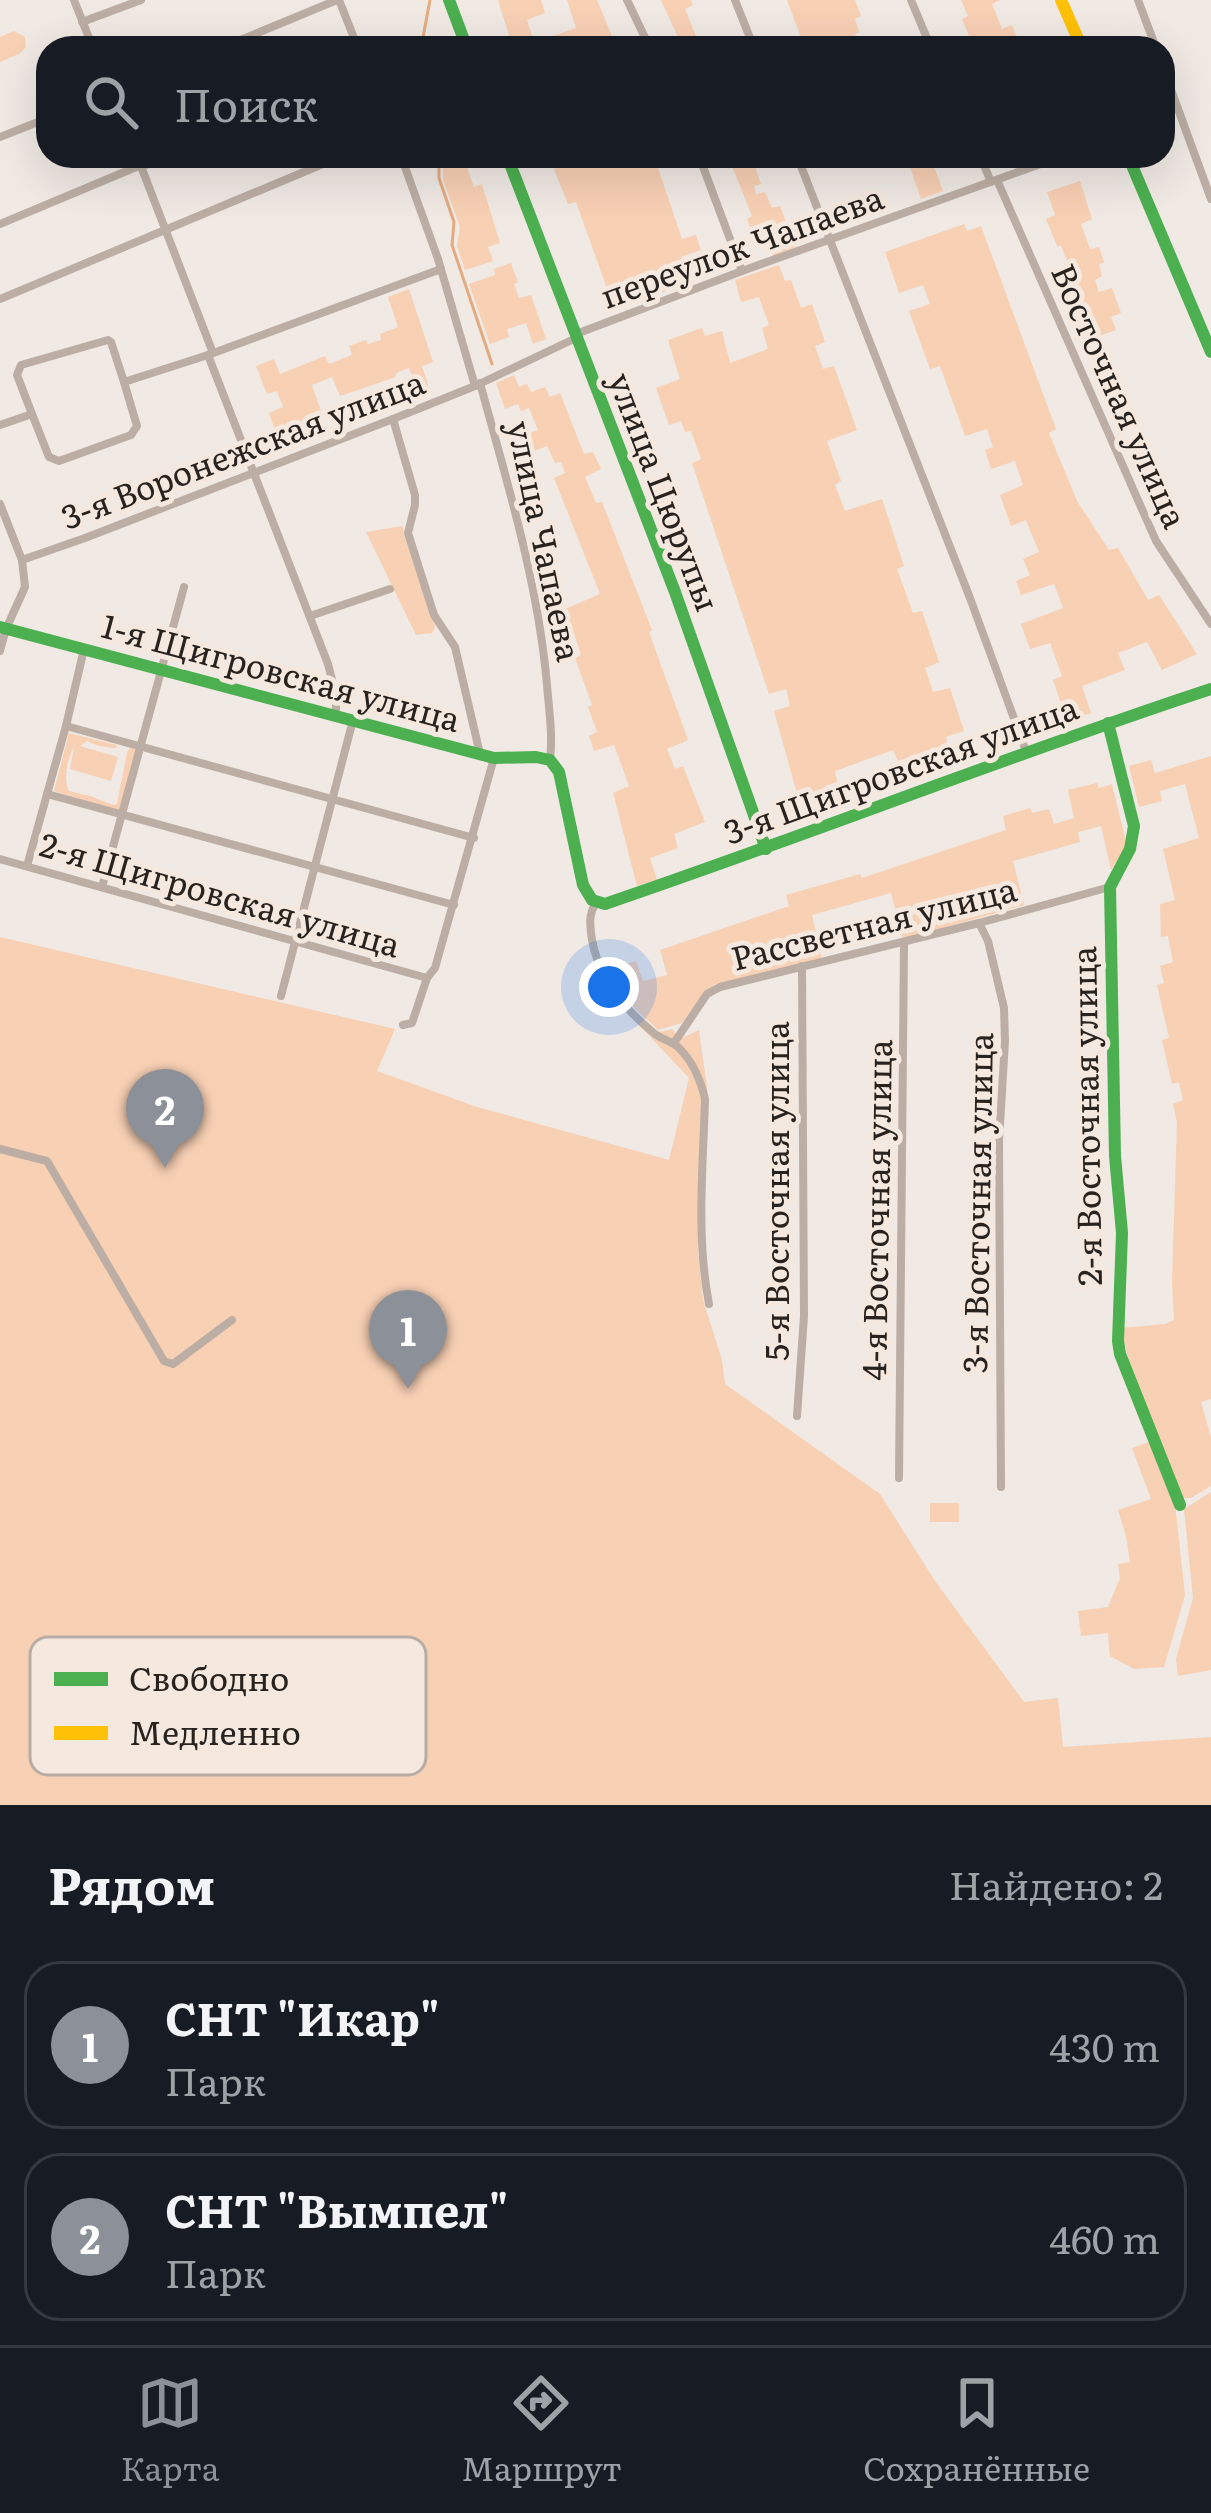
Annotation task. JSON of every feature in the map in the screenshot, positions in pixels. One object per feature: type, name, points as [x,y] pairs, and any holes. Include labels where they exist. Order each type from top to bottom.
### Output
[{"type":"street","points":[[74,0],[88,36]]},
{"type":"street","points":[[82,22],[140,0]]},
{"type":"street","points":[[250,36],[338,0],[353,36]]},
{"type":"street","points":[[449,0],[462,36]]},
{"type":"street","points":[[627,0],[644,36]]},
{"type":"street","points":[[735,0],[749,36]]},
{"type":"street","points":[[911,0],[926,36]]},
{"type":"street","points":[[1061,0],[1077,36]]},
{"type":"street","points":[[1138,0],[1152,36]]},
{"type":"street","points":[[1175,101],[1211,200]]},
{"type":"street","points":[[0,137],[36,123]]},
{"type":"street","points":[[0,224],[129,168]]},
{"type":"street","points":[[142,168],[310,616],[334,684],[336,715]]},
{"type":"street","points":[[0,298],[314,168]]},
{"type":"street","name":"улица Чапаева","points":[[404,168],[477,384],[528,566],[544,647],[550,760],[559,772],[583,885],[589,897],[603,903]]},
{"type":"street","name":"улица Цюрупы","points":[[512,168],[675,592],[766,849]]},
{"type":"street","points":[[703,168],[742,271]]},
{"type":"street","points":[[802,168],[1027,754]]},
{"type":"street","name":"Восточная улица","points":[[987,168],[1156,542],[1211,624]]},
{"type":"street","name":"переулок Чапаева","points":[[477,384],[575,337],[742,271],[1028,168]]},
{"type":"street","points":[[1133,168],[1211,352]]},
{"type":"street","points":[[124,382],[441,269]]},
{"type":"street","points":[[111,342],[136,432],[59,461],[49,457],[32,414],[17,375],[21,364],[111,342]]},
{"type":"street","name":"3-я Воронежская улица","points":[[22,560],[255,474],[477,384]]},
{"type":"street","points":[[0,425],[32,414]]},
{"type":"street","points":[[393,419],[415,495],[408,533],[434,615],[455,647],[487,756],[474,838],[435,968],[412,1023],[403,1025]]},
{"type":"street","points":[[0,504],[22,560],[25,587],[3,628],[0,651]]},
{"type":"street","points":[[102,886],[184,587]]},
{"type":"street","points":[[310,616],[390,589]]},
{"type":"street","name":"1-я Щигровская улица","points":[[3,628],[487,756],[550,760]]},
{"type":"street","points":[[27,866],[84,649]]},
{"type":"street","name":"3-я Щигровская улица","points":[[603,903],[1211,689]]},
{"type":"street","points":[[281,996],[353,720]]},
{"type":"street","name":"2-я Восточная улица","points":[[1108,723],[1134,822],[1131,846],[1110,887],[1115,1156],[1122,1233],[1118,1341],[1180,1505]]},
{"type":"street","points":[[66,725],[474,838]]},
{"type":"street","points":[[47,794],[454,905]]},
{"type":"street","name":"2-я Щигровская улица","points":[[0,859],[427,978]]},
{"type":"street","name":"Рассветная улица","points":[[674,1042],[707,994],[720,987],[1110,887]]},
{"type":"street","points":[[603,903],[590,911],[597,966],[621,1001],[658,1037],[674,1042],[685,1054],[702,1082],[701,1217],[709,1304]]},
{"type":"street","name":"3-я Восточная улица","points":[[979,922],[1004,1008],[999,1141],[1001,1487]]},
{"type":"street","name":"4-я Восточная улица","points":[[898,1478],[904,942]]},
{"type":"street","name":"5-я Восточная улица","points":[[797,1416],[804,1316],[802,967]]},
{"type":"street","points":[[0,1149],[47,1161],[164,1361],[173,1364],[232,1320]]},
{"type":"shaded area","points":[[498,0],[541,0],[545,13],[527,20],[532,36],[509,36]]},
{"type":"shaded area","points":[[567,0],[597,0],[612,36],[553,36],[576,28]]},
{"type":"shaded area","points":[[661,0],[691,0],[693,5],[685,9],[696,36],[678,36]]},
{"type":"shaded area","points":[[787,0],[855,0],[861,16],[855,19],[856,36],[800,36]]},
{"type":"shaded area","points":[[961,0],[1001,0],[992,4],[1002,29],[1012,25],[1016,36],[969,36],[962,19],[968,16]]},
{"type":"shaded area","points":[[14,31],[25,37],[26,47],[0,62],[0,37]]},
{"type":"shaded area","points":[[443,168],[467,168],[474,187],[482,184],[500,243],[488,247],[493,261],[465,270],[457,246],[460,227]]},
{"type":"shaded area","points":[[658,168],[682,239],[696,235],[701,250],[681,257],[685,269],[664,276],[669,290],[646,299],[640,284],[609,294],[576,202],[568,204],[554,169]]},
{"type":"shaded area","points":[[733,168],[756,168],[761,184],[754,186],[756,194],[765,192],[772,208],[780,206],[796,247],[773,256],[767,242],[757,244],[747,219],[752,216]]},
{"type":"shaded area","points":[[910,168],[935,168],[943,191],[921,199]]},
{"type":"shaded area","points":[[1080,181],[1092,219],[1081,224],[1090,249],[1099,247],[1104,262],[1099,265],[1102,276],[1095,280],[1099,292],[1112,288],[1121,313],[1111,317],[1116,330],[1094,338],[1090,327],[1085,328],[1070,289],[1077,285],[1046,219],[1055,215],[1047,192]]},
{"type":"shaded area","points":[[964,224],[967,231],[981,226],[1056,429],[1049,433],[1077,501],[1109,550],[1118,548],[1148,600],[1159,595],[1197,654],[1162,670],[1147,642],[1118,653],[1125,670],[1082,686],[1091,713],[1067,721],[1053,680],[1062,676],[1050,643],[1030,649],[1021,624],[1063,608],[1054,584],[1021,595],[1016,581],[1030,575],[1023,559],[1039,552],[1026,520],[1011,526],[1000,495],[1023,485],[1015,461],[991,469],[985,450],[993,447],[987,429],[965,436],[940,366],[930,369],[909,311],[930,304],[923,285],[899,293],[885,252]]},
{"type":"shaded area","points":[[511,263],[519,298],[531,295],[546,339],[533,344],[526,323],[507,329],[509,337],[490,344],[469,284]]},
{"type":"shaded area","points":[[779,265],[785,281],[791,280],[801,308],[812,304],[825,342],[815,346],[823,369],[834,366],[857,430],[827,441],[845,511],[882,499],[904,566],[897,569],[913,613],[922,611],[939,662],[925,668],[933,692],[950,688],[964,731],[946,737],[947,744],[898,761],[893,750],[835,771],[837,782],[825,786],[828,814],[805,822],[774,711],[790,706],[786,689],[769,694],[692,463],[701,459],[691,431],[685,432],[681,421],[669,425],[656,388],[680,379],[668,340],[702,328],[705,336],[722,331],[730,363],[768,349],[762,328],[769,325],[759,297],[741,302],[735,280]]},
{"type":"shaded area","points":[[409,289],[433,362],[422,366],[431,394],[420,398],[409,368],[340,396],[332,377],[312,385],[322,414],[275,430],[269,413],[283,407],[277,391],[267,394],[256,366],[274,359],[280,374],[325,356],[329,364],[352,355],[349,346],[381,340],[380,334],[398,327],[388,297]]},
{"type":"shaded area","points":[[514,375],[519,387],[527,384],[531,392],[545,387],[550,397],[560,393],[584,454],[593,452],[601,469],[585,477],[596,503],[602,502],[688,740],[667,749],[675,769],[683,766],[705,822],[674,834],[678,848],[650,858],[657,880],[637,886],[613,793],[629,786],[614,745],[594,751],[589,736],[597,732],[575,658],[581,655],[574,633],[549,641],[544,618],[600,594],[554,478],[565,473],[561,462],[555,463],[547,446],[519,457],[514,440],[538,430],[529,408],[521,411],[518,404],[505,409],[496,383]]},
{"type":"shaded area","points":[[402,526],[435,627],[432,633],[416,635],[366,532]]},
{"type":"shaded area","points":[[69,733],[116,745],[87,741],[80,746],[118,757],[111,781],[70,769],[74,747],[66,775],[69,791],[113,805],[117,804],[127,753],[130,747],[136,749],[121,810],[54,791]]},
{"type":"shaded area","points":[[1211,756],[1211,1399],[1201,1402],[1211,1437],[1211,1486],[1191,1498],[1181,1498],[1121,1328],[1174,1320],[1177,1122],[1173,1104],[1183,1100],[1179,1082],[1172,1084],[1162,1040],[1169,1038],[1157,985],[1164,983],[1160,966],[1173,962],[1168,936],[1161,937],[1160,904],[1175,900],[1163,849],[1199,838],[1185,784],[1160,791],[1162,801],[1139,807],[1129,766],[1151,760],[1155,773]]},
{"type":"shaded area","points":[[1097,783],[1099,788],[1112,784],[1127,846],[1111,870],[1101,826],[1078,832],[1080,842],[1013,861],[1024,905],[903,939],[891,893],[812,915],[822,959],[716,984],[682,1023],[658,1030],[620,987],[613,967],[636,961],[643,981],[667,975],[660,950],[789,906],[786,895],[860,874],[862,878],[1006,830],[1003,816],[1030,808],[1032,813],[1049,809],[1054,824],[1074,818],[1068,790]]},
{"type":"shaded area","points":[[0,937],[395,1029],[377,1071],[477,1107],[669,1160],[689,1078],[638,1024],[654,1033],[673,1029],[678,1040],[699,1030],[708,1132],[698,1199],[698,1252],[703,1300],[725,1384],[880,1494],[935,1581],[1024,1702],[1058,1698],[1063,1747],[1211,1737],[1211,1805],[0,1805]]},
{"type":"shaded area","points":[[1149,1442],[1175,1504],[1185,1595],[1164,1667],[1134,1669],[1110,1656],[1108,1633],[1081,1636],[1078,1611],[1108,1607],[1120,1578],[1118,1564],[1130,1562],[1118,1510],[1151,1499],[1132,1448]]},
{"type":"shaded area","points":[[1211,1492],[1211,1670],[1178,1676],[1176,1659],[1193,1598],[1184,1509]]},
{"type":"shaded area","points":[[930,1503],[959,1503],[959,1522],[930,1522]]},
{"type":"waterway","points":[[423,36],[430,0]]},
{"type":"waterway","points":[[439,168],[454,222],[452,245],[492,364]]},
{"type":"traffic: fast","points":[[449,0],[462,36]]},
{"type":"traffic: fast","points":[[512,168],[675,592],[766,849]]},
{"type":"traffic: fast","points":[[1133,168],[1211,352]]},
{"type":"traffic: fast","points":[[0,627],[494,758],[550,760],[559,772],[583,885],[592,900],[605,904],[1211,689]]},
{"type":"traffic: fast","points":[[1108,723],[1134,826],[1130,849],[1110,887],[1115,1156],[1122,1233],[1118,1341],[1180,1505]]},
{"type":"traffic: slow","points":[[1061,0],[1077,36]]},
{"type":"place","name":"СНТ \"Вымпел\"","points":[[165,1168]]},
{"type":"place","name":"СНТ \"Икар\"","points":[[408,1389]]}]
